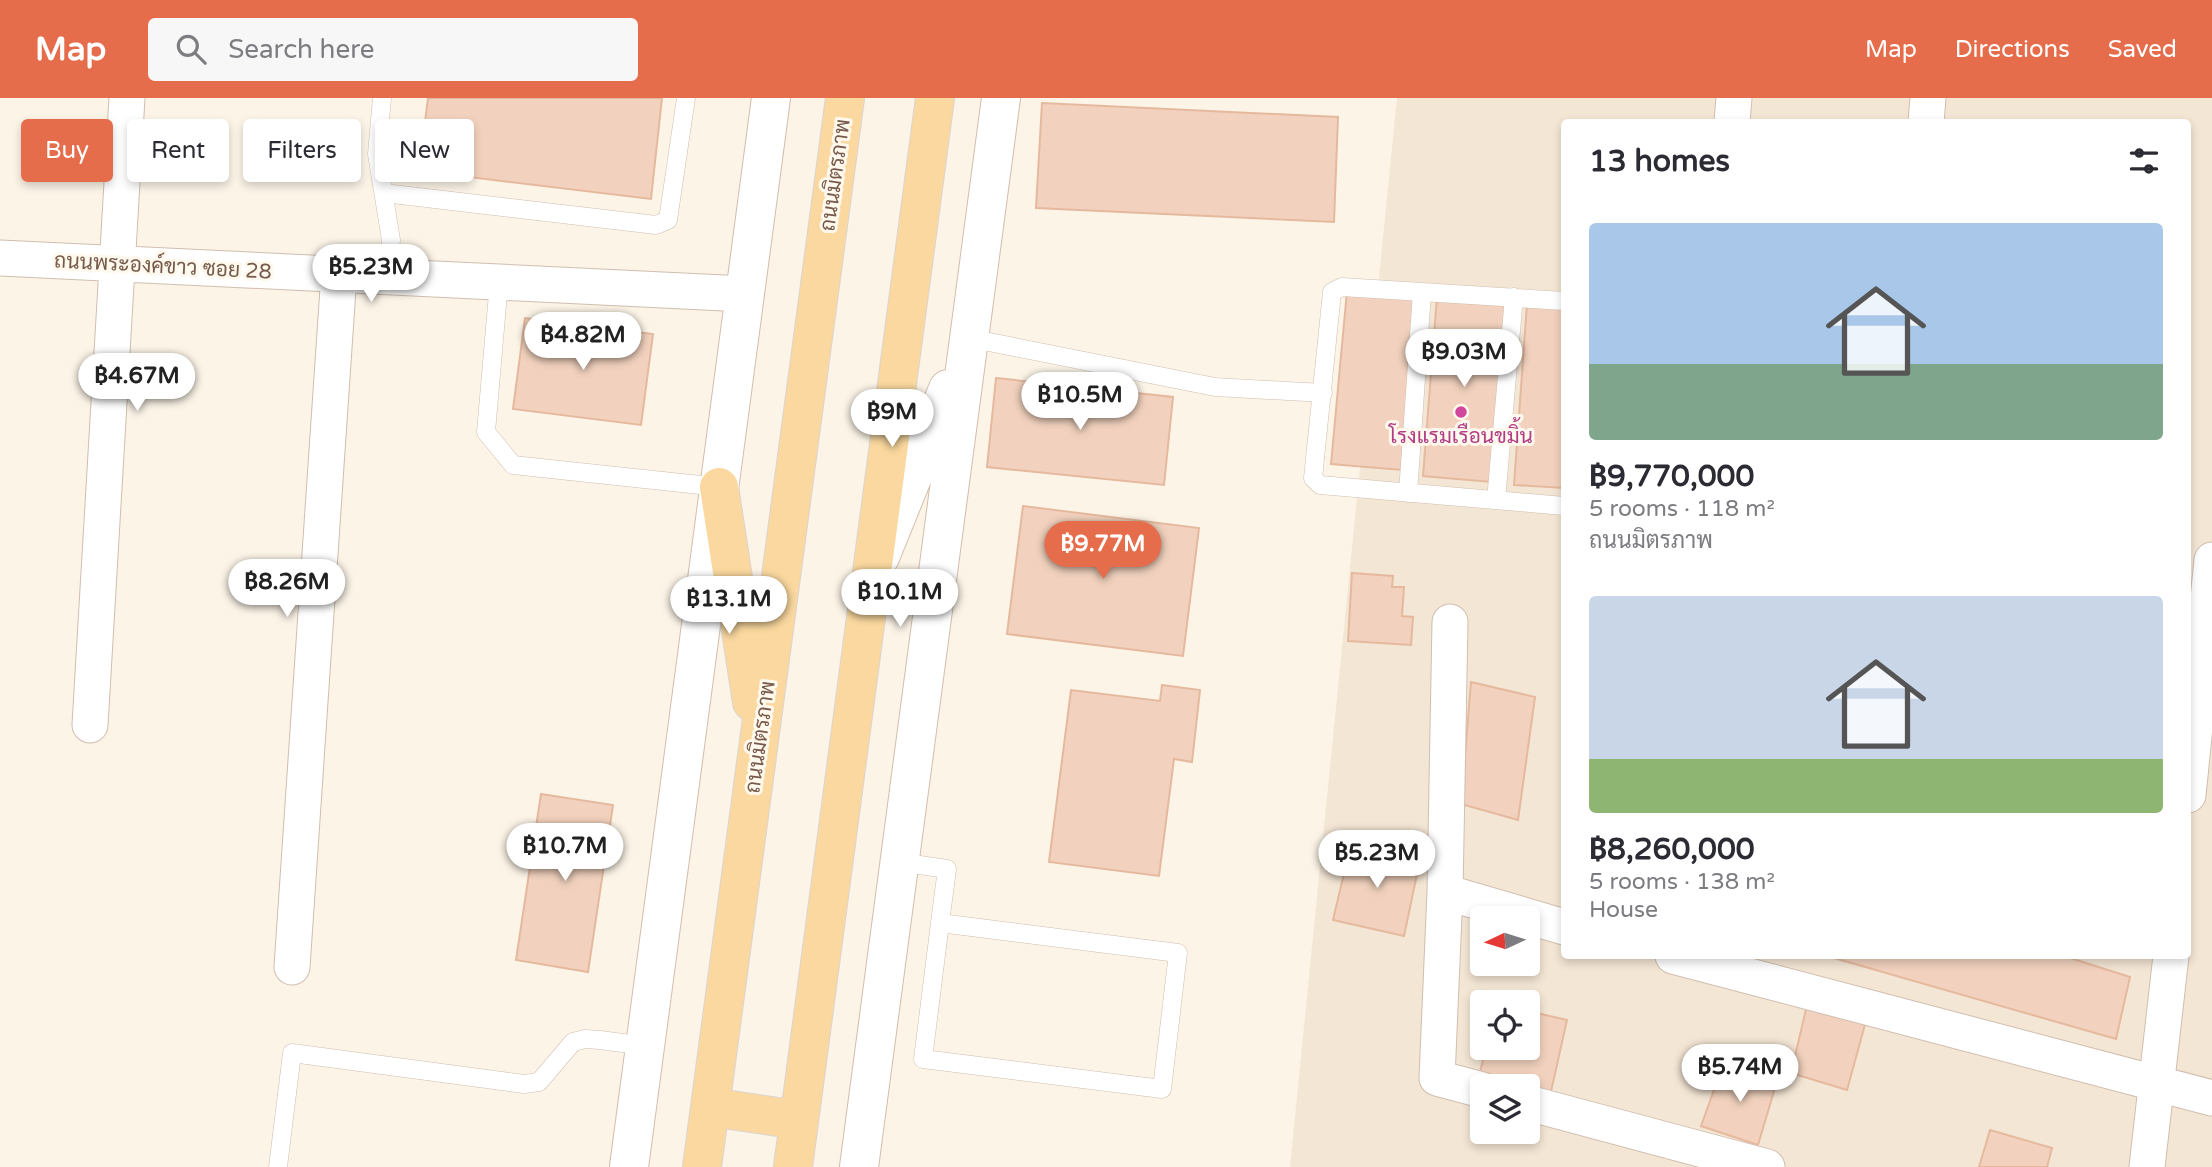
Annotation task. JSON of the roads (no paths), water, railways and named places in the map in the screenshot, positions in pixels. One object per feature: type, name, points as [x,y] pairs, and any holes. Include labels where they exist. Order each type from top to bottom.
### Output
[{"type":"main road","points":[[629,1167],[771,98]]},
{"type":"main road","name":"ถนนมิตรภาพ","points":[[702,1167],[845,98]]},
{"type":"main road","points":[[793,1167],[935,98]]},
{"type":"main road","points":[[859,1167],[1001,98]]},
{"type":"main road","points":[[870,582],[969,338]]},
{"type":"main road","points":[[719,487],[759,746]]},
{"type":"main road","points":[[710,1107],[799,1120]]},
{"type":"street","points":[[90,725],[127,98]]},
{"type":"street","points":[[1732,119],[1734,98]]},
{"type":"street","points":[[1926,119],[1928,98]]},
{"type":"street","name":"ถนนพระองค์ขาว ซอย 28","points":[[0,258],[745,294]]},
{"type":"street","points":[[292,967],[339,274]]},
{"type":"street","points":[[2191,766],[2212,560]]},
{"type":"street","points":[[1450,622],[1445,892],[1437,1078],[1470,1087]]},
{"type":"street","points":[[1445,892],[1561,926]]},
{"type":"street","points":[[1684,959],[2212,1098]]},
{"type":"street","points":[[2147,1167],[2171,959]]},
{"type":"street","points":[[1540,1106],[1767,1167]]},
{"type":"lane","points":[[382,98],[377,154],[391,240],[387,276]]},
{"type":"lane","points":[[384,192],[656,225],[668,219],[686,98]]},
{"type":"lane","points":[[499,282],[486,432],[513,465],[719,487]]},
{"type":"lane","points":[[1561,301],[1342,287],[1332,292],[1313,478],[1321,485],[1561,506]]},
{"type":"lane","points":[[1408,493],[1422,292]]},
{"type":"lane","points":[[1496,500],[1514,298]]},
{"type":"lane","points":[[969,338],[1215,387],[1323,393]]},
{"type":"lane","points":[[899,862],[947,869],[940,923],[923,1059],[1161,1089],[1178,953],[940,923]]},
{"type":"lane","points":[[278,1167],[292,1053],[524,1084],[539,1082],[573,1042],[600,1040],[645,1046]]},
{"type":"place","name":"โรงแรมเรือนขมิ้น","points":[[1461,412]]}]
